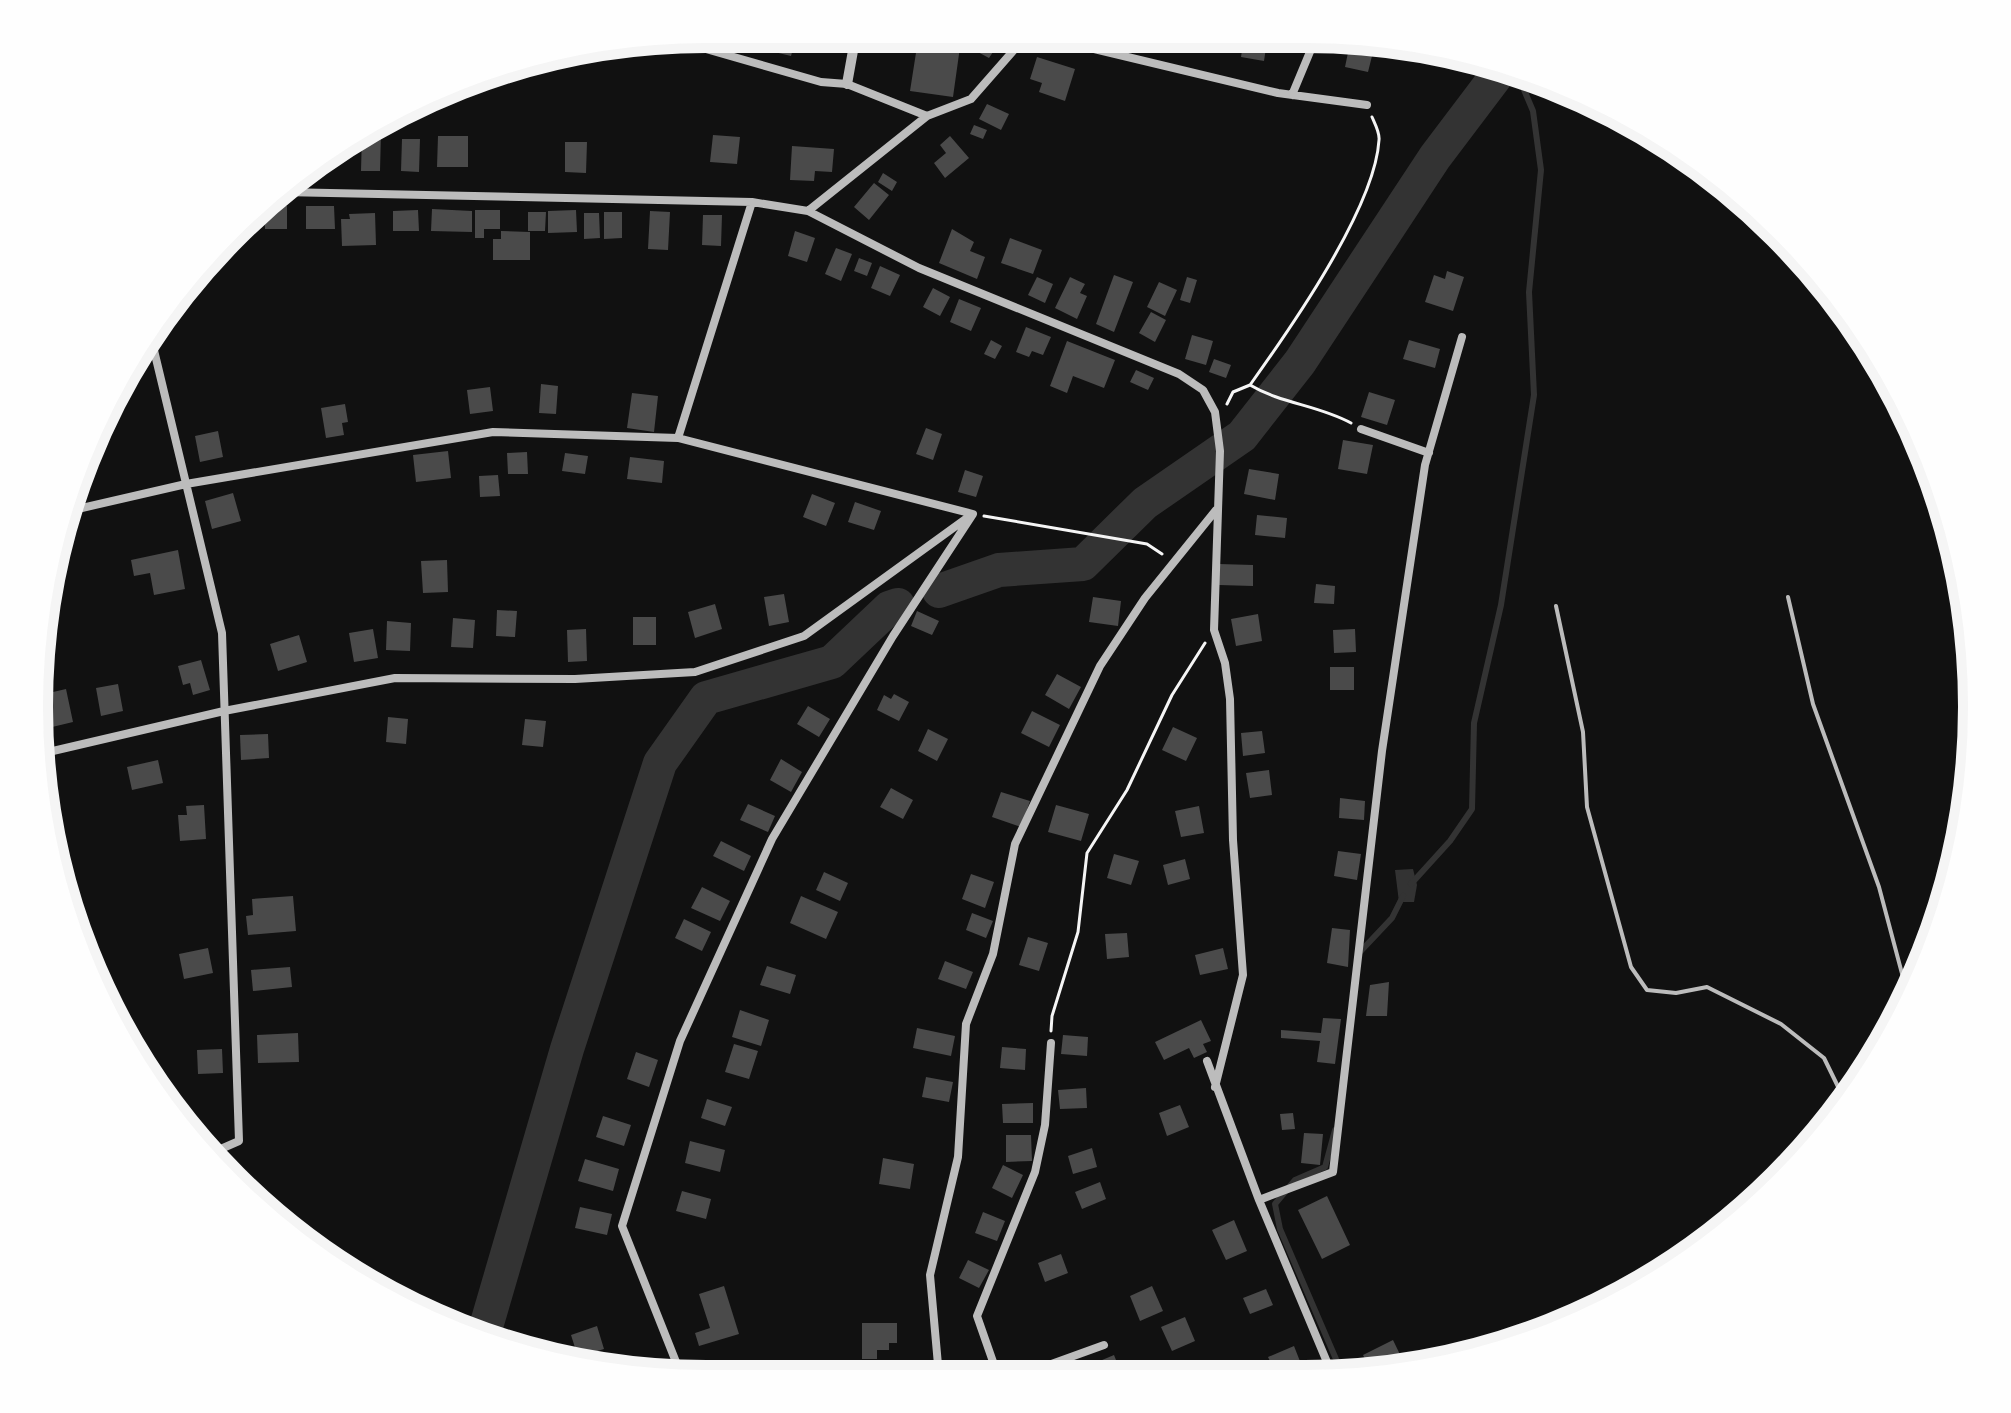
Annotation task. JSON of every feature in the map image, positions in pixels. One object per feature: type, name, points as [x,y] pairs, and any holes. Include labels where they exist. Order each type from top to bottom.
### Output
[{"type":"street","points":[[703,48],[821,82],[847,84],[927,116]]},
{"type":"street","points":[[847,84],[853,48]]},
{"type":"street","points":[[808,211],[927,116],[971,99],[1016,48]]},
{"type":"street","points":[[1091,48],[1292,95],[1367,105]]},
{"type":"street","points":[[1292,95],[1312,48]]},
{"type":"street","points":[[296,192],[752,202],[808,211],[919,268],[1179,374],[1203,390],[1217,421],[1220,451],[1214,630],[1225,663],[1230,699],[1233,840],[1243,975],[1215,1087]]},
{"type":"street","points":[[678,438],[752,202]]},
{"type":"street","points":[[1259,1200],[1333,1172],[1382,751],[1429,453],[1462,337]]},
{"type":"street","points":[[154,349],[222,633],[239,1141],[219,1150]]},
{"type":"street","points":[[1361,429],[1429,453]]},
{"type":"street","points":[[79,509],[186,484],[493,432],[678,438],[973,514]]},
{"type":"street","points":[[938,1365],[930,1275],[958,1157],[966,1024],[993,954],[1015,844],[1100,666],[1145,598],[1218,508]]},
{"type":"street","points":[[677,1364],[622,1226],[680,1041],[772,839],[893,636],[973,514]]},
{"type":"street","points":[[49,752],[224,711],[395,678],[575,679],[695,672],[804,636],[973,514]]},
{"type":"street","points":[[994,1365],[977,1316],[1035,1172],[1045,1125],[1051,1043]]},
{"type":"street","points":[[1207,1061],[1259,1200],[1328,1364]]},
{"type":"street","points":[[1049,1365],[1104,1345]]},
{"type":"lane","points":[[1788,597],[1813,704],[1879,887],[1903,979]]},
{"type":"lane","points":[[1556,606],[1583,732],[1587,807],[1631,967],[1647,990],[1676,993],[1707,987],[1781,1024],[1824,1058],[1839,1090]]},
{"type":"path","points":[[1217,421],[1233,392],[1250,385],[1315,291],[1365,190],[1380,137],[1367,105]]},
{"type":"path","points":[[1250,385],[1274,399],[1332,412],[1361,429]]},
{"type":"path","points":[[973,514],[1147,544],[1175,563]]},
{"type":"path","points":[[1051,1043],[1052,1016],[1078,932],[1087,853],[1127,790],[1172,695],[1214,630]]},
{"type":"shaded area","points":[[1413,869],[1417,885],[1414,902],[1399,902],[1395,870]]},
{"type":"building","points":[[758,48],[793,48],[791,56]]},
{"type":"building","points":[[917,48],[960,48],[953,97],[910,91]]},
{"type":"building","points":[[975,48],[996,48],[989,58]]},
{"type":"building","points":[[1242,48],[1266,48],[1264,61],[1241,57]]},
{"type":"building","points":[[1349,49],[1373,52],[1368,72],[1345,67]]},
{"type":"building","points":[[1037,57],[1075,69],[1065,101],[1039,92],[1042,83],[1030,79]]},
{"type":"building","points":[[987,104],[1009,114],[1001,130],[979,119]]},
{"type":"building","points":[[974,125],[987,130],[983,139],[970,134]]},
{"type":"building","points":[[381,134],[380,171],[361,171],[362,146]]},
{"type":"building","points":[[713,135],[740,137],[737,164],[710,162]]},
{"type":"building","points":[[438,136],[468,136],[468,167],[437,167]]},
{"type":"building","points":[[950,136],[969,158],[945,178],[934,163],[946,153],[940,145]]},
{"type":"building","points":[[402,139],[420,139],[419,172],[401,171]]},
{"type":"building","points":[[565,142],[587,142],[586,173],[565,172]]},
{"type":"building","points":[[792,146],[834,149],[832,172],[815,171],[814,181],[790,180]]},
{"type":"building","points":[[883,173],[897,182],[892,191],[878,182]]},
{"type":"building","points":[[874,183],[889,195],[869,220],[854,207]]},
{"type":"building","points":[[278,206],[287,206],[287,229],[265,229],[265,218]]},
{"type":"building","points":[[306,206],[334,206],[335,229],[306,229]]},
{"type":"building","points":[[432,209],[472,211],[472,232],[431,231]]},
{"type":"building","points":[[418,210],[419,231],[393,231],[393,211]]},
{"type":"building","points":[[475,210],[500,210],[500,229],[484,229],[484,238],[475,238]]},
{"type":"building","points":[[576,210],[577,232],[548,233],[548,211]]},
{"type":"building","points":[[650,211],[670,212],[668,250],[648,249]]},
{"type":"building","points":[[528,212],[546,212],[545,231],[528,231]]},
{"type":"building","points":[[604,212],[622,212],[622,238],[604,239]]},
{"type":"building","points":[[375,213],[376,245],[342,246],[341,219],[350,219],[349,214]]},
{"type":"building","points":[[584,213],[599,213],[600,238],[584,239]]},
{"type":"building","points":[[703,215],[722,215],[721,246],[702,245]]},
{"type":"building","points":[[952,229],[974,242],[970,251],[985,257],[977,279],[939,263]]},
{"type":"building","points":[[501,231],[530,232],[530,260],[493,260],[493,239],[501,239]]},
{"type":"building","points":[[795,231],[815,238],[807,262],[788,256]]},
{"type":"building","points":[[1010,238],[1042,250],[1033,274],[1001,263]]},
{"type":"building","points":[[836,248],[852,254],[841,281],[825,274]]},
{"type":"building","points":[[859,258],[872,263],[867,276],[854,271]]},
{"type":"building","points":[[880,266],[900,275],[890,296],[871,288]]},
{"type":"building","points":[[1447,271],[1464,277],[1453,311],[1425,302],[1434,275],[1445,279]]},
{"type":"building","points":[[1114,275],[1133,282],[1114,332],[1096,324]]},
{"type":"building","points":[[1037,277],[1053,284],[1045,303],[1028,295]]},
{"type":"building","points":[[1070,277],[1085,284],[1080,293],[1087,296],[1077,319],[1055,308]]},
{"type":"building","points":[[1187,277],[1197,280],[1190,303],[1180,300]]},
{"type":"building","points":[[1159,282],[1177,290],[1165,316],[1147,307]]},
{"type":"building","points":[[933,288],[950,297],[940,316],[923,307]]},
{"type":"building","points":[[959,299],[981,308],[971,331],[950,322]]},
{"type":"building","points":[[1151,312],[1166,320],[1155,342],[1139,333]]},
{"type":"building","points":[[1026,327],[1051,337],[1043,355],[1032,351],[1029,357],[1016,352]]},
{"type":"building","points":[[1192,335],[1213,341],[1206,365],[1185,359]]},
{"type":"building","points":[[991,340],[1002,346],[995,359],[984,354]]},
{"type":"building","points":[[1409,340],[1440,349],[1435,368],[1403,359]]},
{"type":"building","points":[[1067,341],[1115,360],[1104,388],[1073,376],[1067,393],[1050,386]]},
{"type":"building","points":[[1214,359],[1231,365],[1226,378],[1209,372]]},
{"type":"building","points":[[1136,370],[1154,378],[1148,390],[1130,382]]},
{"type":"building","points":[[541,384],[558,386],[556,414],[539,413]]},
{"type":"building","points":[[490,387],[493,411],[470,414],[467,390]]},
{"type":"building","points":[[1369,392],[1395,400],[1387,425],[1361,417]]},
{"type":"building","points":[[632,393],[658,396],[654,432],[627,428]]},
{"type":"building","points":[[345,404],[348,422],[342,423],[344,435],[326,438],[321,408]]},
{"type":"building","points":[[926,428],[942,434],[933,460],[916,454]]},
{"type":"building","points":[[218,431],[223,457],[200,462],[195,436]]},
{"type":"building","points":[[1343,440],[1373,445],[1367,474],[1338,469]]},
{"type":"building","points":[[448,451],[451,478],[416,482],[413,455]]},
{"type":"building","points":[[527,452],[528,474],[508,474],[507,453]]},
{"type":"building","points":[[565,453],[588,456],[585,474],[562,471]]},
{"type":"building","points":[[630,457],[664,461],[662,483],[627,479]]},
{"type":"building","points":[[1249,469],[1279,474],[1275,500],[1244,494]]},
{"type":"building","points":[[965,470],[983,476],[976,497],[958,492]]},
{"type":"building","points":[[498,475],[500,496],[480,497],[479,476]]},
{"type":"building","points":[[233,493],[241,521],[212,529],[205,501]]},
{"type":"building","points":[[812,494],[835,503],[826,526],[803,517]]},
{"type":"building","points":[[855,502],[881,511],[874,530],[848,522]]},
{"type":"building","points":[[1257,515],[1287,518],[1285,538],[1255,535]]},
{"type":"building","points":[[178,550],[185,589],[154,595],[150,573],[134,576],[131,560]]},
{"type":"building","points":[[447,560],[448,592],[423,593],[421,561]]},
{"type":"building","points":[[1219,564],[1253,565],[1253,586],[1219,585]]},
{"type":"building","points":[[1316,584],[1335,586],[1334,604],[1314,603]]},
{"type":"building","points":[[784,594],[789,622],[769,626],[764,597]]},
{"type":"building","points":[[1093,597],[1121,601],[1118,626],[1089,622]]},
{"type":"building","points":[[715,604],[722,629],[695,638],[688,612]]},
{"type":"building","points":[[497,610],[517,611],[515,637],[496,636]]},
{"type":"building","points":[[917,611],[939,621],[932,635],[911,626]]},
{"type":"building","points":[[1258,614],[1262,641],[1236,646],[1231,619]]},
{"type":"building","points":[[633,617],[656,617],[656,645],[633,645]]},
{"type":"building","points":[[453,618],[475,620],[473,648],[451,647]]},
{"type":"building","points":[[387,621],[411,623],[410,651],[386,650]]},
{"type":"building","points":[[373,629],[378,658],[354,662],[349,633]]},
{"type":"building","points":[[586,629],[587,661],[568,662],[567,630]]},
{"type":"building","points":[[1355,629],[1356,652],[1334,653],[1333,630]]},
{"type":"building","points":[[299,635],[307,662],[278,671],[270,644]]},
{"type":"building","points":[[201,660],[210,690],[193,695],[190,683],[183,685],[178,666]]},
{"type":"building","points":[[1330,667],[1354,667],[1354,690],[1330,690]]},
{"type":"building","points":[[1057,674],[1081,687],[1069,709],[1045,695]]},
{"type":"building","points":[[118,684],[123,711],[101,716],[96,688]]},
{"type":"building","points":[[66,689],[73,722],[48,728],[48,693]]},
{"type":"building","points":[[894,694],[909,702],[899,721],[877,710],[884,695],[891,699]]},
{"type":"building","points":[[808,706],[830,719],[819,737],[797,724]]},
{"type":"building","points":[[1032,711],[1060,725],[1049,747],[1021,733]]},
{"type":"building","points":[[388,717],[408,719],[406,744],[386,742]]},
{"type":"building","points":[[525,719],[546,721],[543,747],[522,745]]},
{"type":"building","points":[[1173,727],[1197,738],[1186,761],[1162,750]]},
{"type":"building","points":[[928,729],[948,739],[937,761],[918,751]]},
{"type":"building","points":[[1262,731],[1265,753],[1243,756],[1241,733]]},
{"type":"building","points":[[268,734],[269,758],[241,760],[240,735]]},
{"type":"building","points":[[781,759],[802,772],[791,792],[770,780]]},
{"type":"building","points":[[158,760],[163,783],[132,790],[127,767]]},
{"type":"building","points":[[1269,770],[1272,795],[1250,798],[1246,773]]},
{"type":"building","points":[[891,788],[913,800],[903,819],[880,807]]},
{"type":"building","points":[[1001,792],[1030,801],[1021,827],[992,817]]},
{"type":"building","points":[[1340,798],[1365,801],[1364,820],[1339,818]]},
{"type":"building","points":[[748,804],[775,816],[768,832],[740,820]]},
{"type":"building","points":[[204,805],[206,839],[180,841],[178,815],[187,815],[186,806]]},
{"type":"building","points":[[1056,805],[1089,814],[1081,841],[1048,832]]},
{"type":"building","points":[[1199,806],[1204,833],[1181,837],[1175,811]]},
{"type":"building","points":[[721,841],[751,856],[744,871],[713,856]]},
{"type":"building","points":[[1338,851],[1361,854],[1357,880],[1334,876]]},
{"type":"building","points":[[1114,854],[1139,861],[1131,885],[1107,878]]},
{"type":"building","points":[[1185,859],[1190,879],[1168,885],[1163,865]]},
{"type":"building","points":[[824,872],[848,883],[840,901],[816,890]]},
{"type":"building","points":[[971,874],[994,882],[985,908],[962,899]]},
{"type":"building","points":[[702,887],[730,901],[720,921],[691,908]]},
{"type":"building","points":[[293,896],[296,931],[248,935],[246,916],[253,915],[252,899]]},
{"type":"building","points":[[801,896],[838,912],[826,939],[790,923]]},
{"type":"building","points":[[972,913],[993,921],[986,938],[966,930]]},
{"type":"building","points":[[684,919],[711,932],[702,951],[675,938]]},
{"type":"building","points":[[1332,928],[1350,930],[1348,967],[1327,963]]},
{"type":"building","points":[[1127,933],[1129,957],[1107,959],[1105,934]]},
{"type":"building","points":[[1028,937],[1048,943],[1039,971],[1019,965]]},
{"type":"building","points":[[208,948],[213,973],[184,979],[179,954]]},
{"type":"building","points":[[1223,948],[1228,969],[1200,975],[1195,955]]},
{"type":"building","points":[[945,961],[973,972],[966,989],[938,979]]},
{"type":"building","points":[[767,966],[796,975],[790,994],[760,985]]},
{"type":"building","points":[[290,967],[292,987],[253,991],[251,970]]},
{"type":"building","points":[[1389,982],[1387,1016],[1366,1016],[1370,985]]},
{"type":"building","points":[[740,1010],[769,1020],[761,1046],[732,1037]]},
{"type":"building","points":[[1323,1018],[1341,1019],[1335,1064],[1317,1062],[1320,1041],[1281,1038],[1281,1030],[1321,1033]]},
{"type":"building","points":[[1201,1020],[1211,1041],[1203,1044],[1207,1052],[1194,1058],[1189,1048],[1164,1060],[1155,1042]]},
{"type":"building","points":[[917,1028],[955,1036],[951,1056],[913,1048]]},
{"type":"building","points":[[298,1033],[299,1062],[258,1063],[257,1035]]},
{"type":"building","points":[[1063,1035],[1088,1037],[1087,1056],[1061,1054]]},
{"type":"building","points":[[734,1044],[758,1051],[749,1079],[725,1072]]},
{"type":"building","points":[[1002,1047],[1026,1049],[1025,1070],[1000,1068]]},
{"type":"building","points":[[222,1049],[223,1073],[198,1074],[197,1050]]},
{"type":"building","points":[[636,1052],[658,1060],[649,1087],[627,1079]]},
{"type":"building","points":[[926,1077],[953,1082],[949,1102],[922,1097]]},
{"type":"building","points":[[1086,1088],[1087,1108],[1060,1109],[1058,1090]]},
{"type":"building","points":[[707,1099],[732,1107],[725,1126],[701,1118]]},
{"type":"building","points":[[1033,1103],[1033,1123],[1003,1123],[1002,1104]]},
{"type":"building","points":[[1180,1105],[1189,1127],[1167,1136],[1159,1113]]},
{"type":"building","points":[[1293,1113],[1295,1129],[1282,1130],[1280,1114]]},
{"type":"building","points":[[603,1116],[631,1125],[624,1146],[596,1137]]},
{"type":"building","points":[[1304,1133],[1323,1134],[1320,1165],[1301,1163]]},
{"type":"building","points":[[1006,1135],[1031,1135],[1032,1161],[1006,1162]]},
{"type":"building","points":[[690,1141],[725,1150],[720,1172],[685,1163]]},
{"type":"building","points":[[1092,1148],[1097,1167],[1073,1174],[1068,1156]]},
{"type":"building","points":[[883,1158],[914,1164],[910,1189],[879,1184]]},
{"type":"building","points":[[585,1159],[619,1169],[613,1191],[578,1181]]},
{"type":"building","points":[[1003,1165],[1023,1175],[1012,1198],[992,1188]]},
{"type":"building","points":[[1100,1182],[1106,1199],[1082,1209],[1075,1192]]},
{"type":"building","points":[[682,1191],[711,1199],[706,1219],[676,1211]]},
{"type":"building","points":[[1327,1196],[1350,1245],[1322,1259],[1298,1210]]},
{"type":"building","points":[[580,1207],[612,1214],[607,1235],[575,1228]]},
{"type":"building","points":[[983,1212],[1005,1221],[997,1241],[975,1233]]},
{"type":"building","points":[[1234,1220],[1247,1251],[1226,1260],[1212,1230]]},
{"type":"building","points":[[1061,1254],[1068,1273],[1045,1282],[1038,1263]]},
{"type":"building","points":[[968,1260],[989,1270],[979,1288],[959,1278]]},
{"type":"building","points":[[724,1286],[739,1334],[699,1346],[695,1333],[710,1328],[699,1294]]},
{"type":"building","points":[[1152,1286],[1163,1311],[1140,1321],[1130,1296]]},
{"type":"building","points":[[1266,1289],[1273,1305],[1250,1314],[1243,1298]]},
{"type":"building","points":[[1185,1317],[1195,1341],[1172,1351],[1161,1327]]},
{"type":"building","points":[[862,1323],[897,1323],[897,1343],[889,1343],[889,1350],[877,1350],[877,1359],[862,1359]]},
{"type":"building","points":[[597,1326],[604,1349],[589,1354],[576,1352],[571,1335]]},
{"type":"building","points":[[1393,1340],[1401,1357],[1366,1362],[1363,1355]]},
{"type":"building","points":[[1294,1346],[1301,1365],[1272,1365],[1268,1357]]},
{"type":"building","points":[[1114,1355],[1118,1365],[1096,1365]]},
{"type":"waterway","points":[[939,591],[999,570],[1083,564],[1145,503],[1242,436],[1300,362],[1435,157],[1496,77]]},
{"type":"waterway","points":[[1411,884],[1450,841],[1472,809],[1474,723],[1501,605],[1534,395],[1529,292],[1541,170],[1533,111],[1522,85]]},
{"type":"waterway","points":[[486,1327],[567,1049],[660,763],[706,698],[832,662],[889,608],[898,605]]},
{"type":"waterway","points":[[1359,953],[1392,918],[1403,896]]},
{"type":"waterway","points":[[1335,1130],[1325,1167],[1295,1180],[1275,1204],[1280,1229],[1338,1364]]}]
